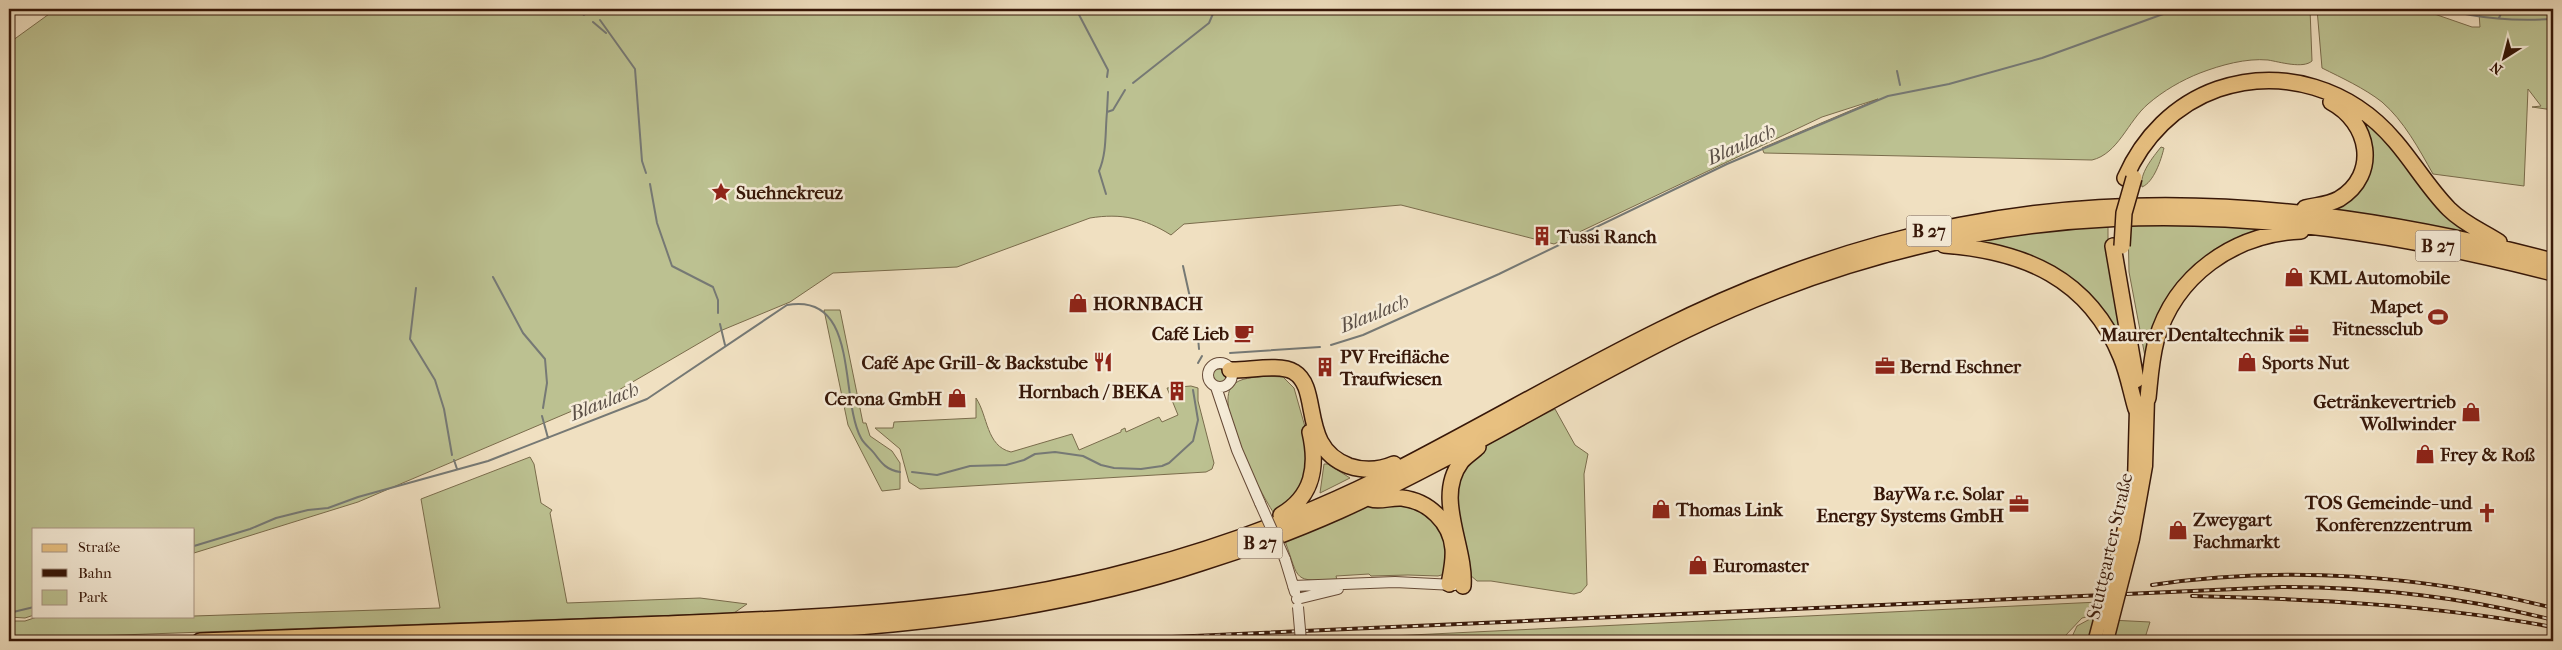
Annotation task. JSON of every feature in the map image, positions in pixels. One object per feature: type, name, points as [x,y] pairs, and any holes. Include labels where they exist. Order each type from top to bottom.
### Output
[{"type":"highway","points":[[2148,398],[2118,246],[2115,212],[2138,153],[2155,131],[2171,115],[2213,91],[2241,83],[2266,80],[2297,82],[2330,92],[2366,112],[2394,139],[2450,209],[2471,226],[2511,250]]},
{"type":"highway","points":[[2129,178],[2162,136],[2197,108],[2226,96],[2251,90],[2298,91],[2330,101],[2352,116],[2363,138],[2364,156],[2360,174],[2344,195],[2326,204],[2289,211]]},
{"type":"highway","name":"B 27","points":[[200,641],[777,620],[917,610],[1014,597],[1094,580],[1183,556],[1255,532],[1348,494],[1440,448],[1614,353],[1698,311],[1784,275],[1886,241],[1992,219],[2094,207],[2182,205],[2289,211],[2394,226],[2511,250],[2553,261]]},
{"type":"highway","name":"B 27","points":[[530,641],[837,629],[922,622],[998,612],[1094,593],[1189,567],[1269,539],[1366,498],[1484,438],[1612,368],[1726,311],[1815,276],[1925,244],[2025,226],[2120,217],[2216,217],[2322,227],[2445,247],[2553,273]]},
{"type":"highway","points":[[2148,398],[2152,358],[2160,328],[2174,300],[2190,280],[2219,255],[2249,240],[2272,234],[2306,231],[2322,227]]},
{"type":"highway","points":[[1925,244],[1973,247],[2005,253],[2036,265],[2064,282],[2093,310],[2112,339],[2125,367],[2136,409]]},
{"type":"highway","points":[[2118,246],[2117,276],[2135,365],[2138,395],[2136,409]]},
{"type":"highway","points":[[1226,381],[1282,368],[1300,376],[1306,388],[1319,440],[1332,456],[1346,464],[1361,469],[1376,469],[1393,464],[1423,450],[1440,448]]},
{"type":"highway","points":[[1226,381],[1271,373],[1289,377],[1298,389],[1313,444],[1314,472],[1303,497],[1289,510],[1267,522],[1255,532]]},
{"type":"highway","points":[[1456,585],[1463,566],[1450,507],[1450,491],[1458,468],[1467,455],[1478,448],[1484,438]]},
{"type":"highway","points":[[1366,498],[1375,500],[1398,498],[1412,500],[1426,506],[1437,515],[1448,530],[1453,548],[1456,585]]},
{"type":"main road","name":"Stuttgarter Straße","points":[[2101,641],[2146,466],[2148,398]]},
{"type":"main road","name":"Stuttgarter Straße","points":[[2127,538],[2134,483],[2136,409]]},
{"type":"street","points":[[1226,381],[1226,413],[1237,450],[1285,559],[1298,603],[1301,641]]},
{"type":"street","points":[[1293,586],[1378,582],[1456,585]]},
{"type":"street","points":[[1298,603],[1329,590],[1365,586],[1378,582]]},
{"type":"green space","points":[[56,9],[2310,9],[2312,61],[2297,65],[2268,60],[2242,61],[2216,67],[2193,76],[2166,90],[2148,104],[2109,151],[2101,157],[2092,160],[1764,153],[1762,148],[1878,99],[1822,117],[1554,244],[1401,205],[1184,224],[1171,235],[1142,221],[1112,216],[1090,218],[957,267],[833,273],[790,302],[720,331],[612,394],[358,502],[195,553],[195,528],[32,528],[32,616],[25,618],[9,617],[9,43]]},
{"type":"green space","points":[[2317,9],[2420,9],[2472,27],[2480,27],[2479,13],[2453,9],[2553,9],[2553,110],[2532,107],[2541,106],[2528,89],[2524,186],[2433,174],[2410,136],[2382,102],[2368,92],[2322,68]]},
{"type":"green space","points":[[2357,117],[2368,119],[2471,234],[2328,209],[2359,184]]},
{"type":"green space","points":[[2161,147],[2164,148],[2156,170],[2150,180],[2142,187],[2145,171]]},
{"type":"green space","points":[[2183,223],[2279,228],[2202,264],[2147,367],[2129,272],[2128,224]]},
{"type":"green space","points":[[2108,225],[2108,251],[2131,366],[2085,296],[1972,244],[2016,234]]},
{"type":"green space","points":[[824,310],[840,310],[863,423],[866,423],[870,436],[892,451],[900,463],[900,489],[882,491],[848,425]]},
{"type":"green space","points":[[1216,369],[1222,369],[1226,376],[1222,383],[1216,383],[1212,379],[1212,373]]},
{"type":"green space","points":[[1265,376],[1283,377],[1294,388],[1309,441],[1307,484],[1275,515],[1250,470],[1234,431],[1229,412],[1228,397],[1235,383],[1243,379]]},
{"type":"green space","points":[[1191,386],[1198,388],[1198,401],[1214,463],[1212,469],[1206,472],[920,489],[909,482],[900,449],[875,428],[893,428],[894,422],[976,418],[976,398],[992,437],[1003,449],[1011,452],[1072,434],[1079,450],[1121,432],[1125,428],[1126,432],[1159,417],[1162,422],[1178,415],[1167,388]]},
{"type":"green space","points":[[1555,409],[1575,445],[1588,454],[1584,474],[1587,585],[1581,592],[1574,594],[1491,581],[1477,581],[1469,574],[1454,486],[1460,472],[1482,448],[1511,430]]},
{"type":"green space","points":[[530,457],[534,464],[541,503],[552,510],[550,513],[567,603],[700,598],[747,604],[734,613],[9,639],[9,621],[25,621],[34,618],[195,618],[195,616],[440,608],[421,499]]},
{"type":"green space","points":[[1324,464],[1328,464],[1350,478],[1320,493]]},
{"type":"green space","points":[[1370,505],[1419,505],[1449,538],[1445,574],[1438,576],[1371,576],[1369,574],[1336,576],[1337,580],[1312,580],[1305,579],[1296,572],[1285,541]]},
{"type":"green space","points":[[2099,602],[2096,615],[2082,618],[2065,636],[2057,637],[1928,641],[1307,640]]},
{"type":"green space","points":[[2090,619],[2150,622],[2144,641],[2070,641],[2077,626]]},
{"type":"waterway","points":[[576,9],[584,15]]},
{"type":"waterway","points":[[1076,9],[1108,70],[1107,77]]},
{"type":"waterway","points":[[1133,83],[1209,23],[1215,9]]},
{"type":"waterway","name":"Blaulach","points":[[1331,345],[1363,335],[1499,274],[1727,164],[1888,96],[1949,84],[2042,58],[2177,9]]},
{"type":"waterway","name":"Blaulach","points":[[2443,9],[2498,18],[2525,20],[2553,19]]},
{"type":"waterway","points":[[2499,18],[2503,9]]},
{"type":"waterway","points":[[600,20],[635,69],[642,161],[646,173]]},
{"type":"waterway","points":[[593,22],[606,33]]},
{"type":"waterway","points":[[1897,71],[1900,85]]},
{"type":"waterway","points":[[1106,194],[1099,171],[1105,150],[1107,112],[1113,110],[1125,90]]},
{"type":"waterway","points":[[1107,112],[1108,92]]},
{"type":"waterway","points":[[650,184],[657,223],[672,266],[713,287],[718,300],[718,313]]},
{"type":"waterway","points":[[1183,266],[1191,302]]},
{"type":"waterway","points":[[493,277],[523,333],[545,359],[547,383],[543,408]]},
{"type":"waterway","points":[[416,288],[410,339],[435,380],[444,409],[452,455]]},
{"type":"waterway","name":"Blaulach","points":[[195,546],[250,529],[276,518],[308,510],[328,508],[358,497],[488,461],[647,399],[787,305],[810,305],[826,315],[837,331],[843,351],[854,420],[861,438],[885,466],[900,472]]},
{"type":"waterway","points":[[720,324],[725,345]]},
{"type":"waterway","points":[[1197,325],[1199,349]]},
{"type":"waterway","name":"Blaulach","points":[[1230,353],[1320,347]]},
{"type":"waterway","name":"Blaulach","points":[[1198,363],[1202,356]]},
{"type":"waterway","name":"Blaulach","points":[[912,472],[937,475],[970,466],[1006,465],[1024,460],[1035,454],[1055,452],[1083,456],[1101,465],[1114,468],[1141,469],[1162,466],[1169,463],[1193,441],[1198,420],[1193,390]]},
{"type":"waterway","points":[[542,416],[548,438]]},
{"type":"waterway","points":[[454,460],[457,469]]},
{"type":"waterway","name":"Blaulach","points":[[9,613],[32,607]]},
{"type":"railway","points":[[2152,585],[2252,576],[2303,575],[2353,577],[2404,581],[2454,588],[2553,608]]},
{"type":"railway","points":[[1083,641],[2280,587],[2383,591],[2452,599],[2553,620]]},
{"type":"railway","points":[[2192,596],[2373,604],[2463,613],[2553,627]]},
{"type":"place","name":"Suehnekreuz","points":[[721,192]]},
{"type":"place","name":"Tussi Ranch","points":[[1542,236]]},
{"type":"place","name":"KML Automobile","points":[[2294,277]]},
{"type":"place","name":"HORNBACH","points":[[1078,303]]},
{"type":"place","name":"Mapet Fitnessclub","points":[[2438,317]]},
{"type":"place","name":"Café Lieb","points":[[1244,333]]},
{"type":"place","name":"Maurer Dentaltechnik","points":[[2299,334]]},
{"type":"place","name":"Café Ape Grill- & Backstube","points":[[1103,362]]},
{"type":"place","name":"Sports Nut","points":[[2247,362]]},
{"type":"place","name":"Bernd Eschner","points":[[1885,366]]},
{"type":"place","name":"PV Freifläche Traufwiesen","points":[[1325,367]]},
{"type":"place","name":"Hornbach / BEKA","points":[[1177,391]]},
{"type":"place","name":"Cerona GmbH","points":[[957,398]]},
{"type":"place","name":"Getränkevertrieb Wollwinder","points":[[2471,412]]},
{"type":"place","name":"Frey & Roß","points":[[2425,454]]},
{"type":"place","name":"BayWa r.e. Solar Energy Systems GmbH","points":[[2019,504]]},
{"type":"place","name":"Thomas Link","points":[[1661,509]]},
{"type":"place","name":"TOS Gemeinde- und Konferenzzentrum","points":[[2487,513]]},
{"type":"place","name":"Zweygart Fachmarkt","points":[[2178,530]]},
{"type":"place","name":"Euromaster","points":[[1698,565]]}]
